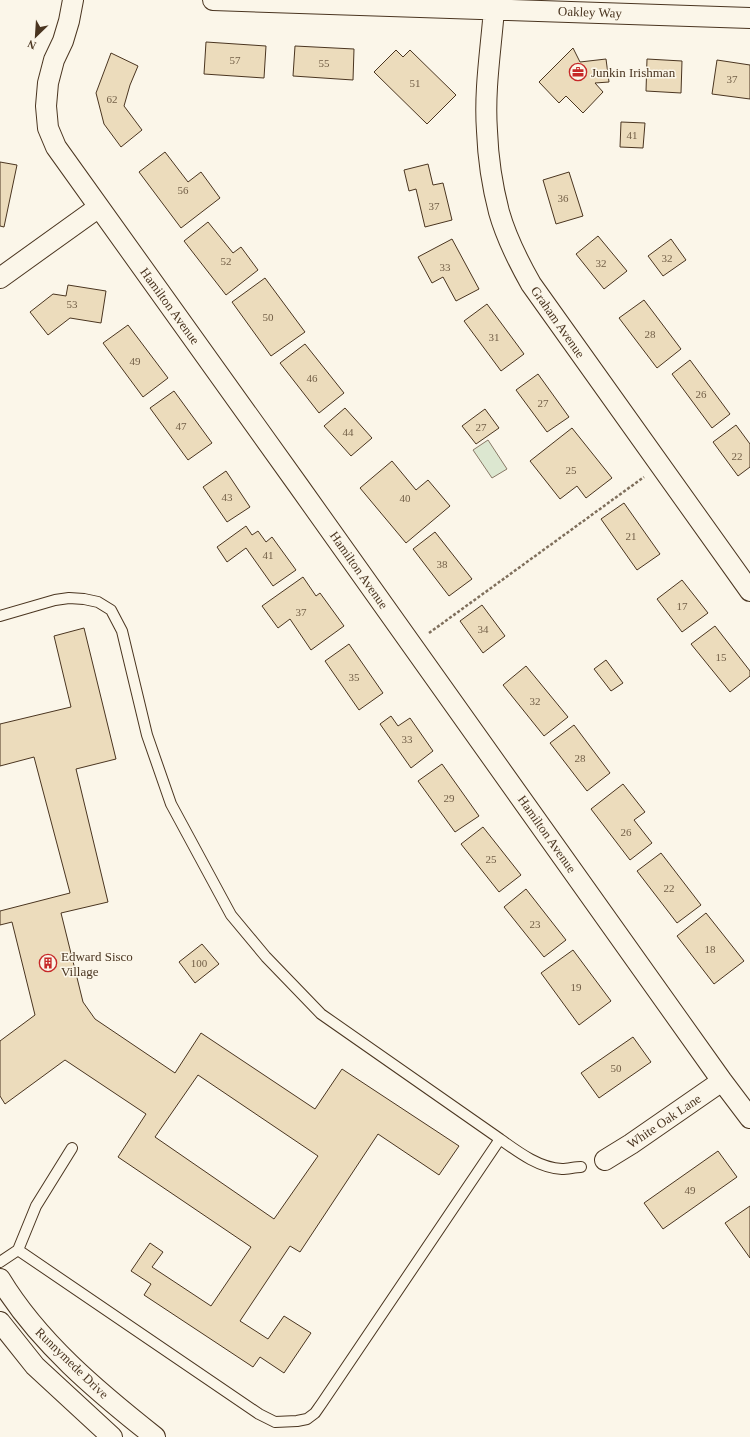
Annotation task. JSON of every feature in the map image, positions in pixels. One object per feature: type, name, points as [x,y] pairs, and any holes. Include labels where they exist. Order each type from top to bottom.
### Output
[{"type":"street","name":"Hamilton Avenue","points":[[73,0],[63,41],[54,60],[48,83],[46,106],[48,128],[56,147],[722,1081],[750,1118]]},
{"type":"street","name":"Oakley Way","points":[[213,0],[750,18]]},
{"type":"street","name":"Graham Avenue","points":[[494,9],[487,86],[486,130],[491,172],[498,206],[513,250],[530,284],[750,591]]},
{"type":"street","points":[[0,278],[99,207]]},
{"type":"street","name":"White Oak Lane","points":[[605,1160],[631,1144],[722,1081]]},
{"type":"street","name":"Runnymede Drive","points":[[0,1280],[14,1302],[48,1343],[115,1405],[155,1437]]},
{"type":"street","name":"Runnymede Drive","points":[[0,1322],[34,1366],[112,1437]]},
{"type":"street","points":[[97,1423],[115,1405]]},
{"type":"lane","points":[[0,616],[55,600],[69,598],[98,602],[111,610],[122,631],[147,735],[171,804],[231,915],[266,957],[321,1014],[527,1158],[545,1165],[562,1169],[581,1167]]},
{"type":"lane","points":[[18,1250],[259,1414],[275,1422],[307,1419],[318,1408],[500,1139]]},
{"type":"lane","points":[[0,1262],[18,1250],[36,1206],[72,1148]]},
{"type":"path","points":[[413,646],[660,465]]},
{"type":"green space","points":[[488,440],[507,469],[492,478],[473,450]]},
{"type":"building","points":[[206,42],[266,46],[264,78],[204,74]]},
{"type":"building","points":[[295,46],[354,49],[353,80],[293,76]]},
{"type":"building","name":"Junkin Irishman","points":[[573,48],[580,62],[606,59],[609,82],[595,83],[603,92],[583,113],[566,96],[559,103],[539,82]]},
{"type":"building","points":[[396,50],[403,57],[410,50],[456,95],[427,124],[374,72]]},
{"type":"building","points":[[111,53],[138,66],[130,85],[124,106],[142,130],[121,147],[104,124],[96,93]]},
{"type":"building","points":[[647,59],[682,61],[681,93],[646,91]]},
{"type":"building","points":[[717,60],[750,65],[750,99],[712,94]]},
{"type":"building","points":[[621,122],[645,123],[643,148],[620,147]]},
{"type":"building","points":[[165,152],[188,182],[201,172],[220,198],[181,228],[139,172]]},
{"type":"building","points":[[0,162],[17,165],[4,227],[0,226]]},
{"type":"building","points":[[428,164],[433,185],[443,183],[452,220],[425,227],[416,189],[409,191],[404,170]]},
{"type":"building","points":[[569,172],[583,216],[556,224],[543,180]]},
{"type":"building","points":[[208,222],[233,253],[241,247],[258,270],[226,295],[184,241]]},
{"type":"building","points":[[598,236],[627,271],[604,289],[576,254]]},
{"type":"building","points":[[452,239],[479,289],[456,301],[443,277],[432,283],[418,257]]},
{"type":"building","points":[[671,239],[686,260],[663,276],[648,256]]},
{"type":"building","points":[[265,278],[305,332],[271,356],[232,302]]},
{"type":"building","points":[[68,285],[106,291],[101,323],[70,318],[48,335],[30,312],[53,294],[66,296]]},
{"type":"building","points":[[644,300],[681,349],[657,368],[619,318]]},
{"type":"building","points":[[487,304],[524,354],[501,371],[464,321]]},
{"type":"building","points":[[128,325],[168,378],[143,397],[103,343]]},
{"type":"building","points":[[305,344],[344,393],[319,413],[280,363]]},
{"type":"building","points":[[690,360],[730,414],[712,428],[672,374]]},
{"type":"building","points":[[538,374],[569,417],[547,432],[516,390]]},
{"type":"building","points":[[174,391],[212,443],[188,460],[150,408]]},
{"type":"building","points":[[345,408],[372,438],[351,456],[324,426]]},
{"type":"building","points":[[485,409],[499,428],[476,444],[462,426]]},
{"type":"building","points":[[736,425],[750,444],[750,467],[738,476],[713,442]]},
{"type":"building","points":[[572,428],[612,478],[586,498],[577,486],[560,499],[530,461]]},
{"type":"building","points":[[392,461],[416,490],[428,480],[450,506],[406,543],[360,488]]},
{"type":"building","points":[[226,471],[250,507],[227,522],[203,487]]},
{"type":"building","points":[[624,503],[660,554],[637,570],[601,519]]},
{"type":"building","points":[[246,526],[252,535],[258,531],[266,542],[272,537],[296,570],[273,586],[246,548],[227,562],[217,547]]},
{"type":"building","points":[[435,532],[472,579],[449,596],[413,549]]},
{"type":"building","points":[[303,577],[316,596],[320,593],[344,626],[311,650],[290,619],[278,628],[262,606]]},
{"type":"building","points":[[682,580],[708,613],[682,632],[657,599]]},
{"type":"building","points":[[482,605],[505,636],[483,653],[460,621]]},
{"type":"building","points":[[715,626],[750,671],[750,676],[730,692],[691,644]]},
{"type":"building","name":"Edward Sisco Village","points":[[84,628],[116,759],[76,769],[108,902],[61,913],[83,1002],[95,1019],[175,1073],[201,1033],[315,1109],[342,1069],[459,1146],[439,1175],[378,1134],[300,1252],[290,1246],[240,1321],[268,1339],[284,1316],[311,1333],[284,1373],[260,1357],[253,1367],[144,1295],[151,1284],[131,1271],[150,1243],[163,1252],[152,1267],[211,1306],[251,1247],[118,1157],[146,1114],[65,1060],[5,1104],[0,1096],[0,1041],[35,1015],[12,922],[0,925],[0,911],[70,893],[34,757],[0,766],[0,724],[71,707],[54,636]],"holes":[[[198,1075],[318,1156],[274,1219],[155,1137]]]},
{"type":"building","points":[[349,644],[383,693],[359,710],[325,661]]},
{"type":"building","points":[[606,660],[623,683],[611,691],[594,669]]},
{"type":"building","points":[[526,666],[568,717],[544,736],[503,685]]},
{"type":"building","points":[[391,716],[398,726],[410,718],[433,751],[411,768],[380,724]]},
{"type":"building","points":[[574,725],[610,773],[587,791],[550,743]]},
{"type":"building","points":[[442,764],[479,816],[455,832],[418,781]]},
{"type":"building","points":[[623,784],[645,812],[634,820],[652,843],[630,860],[591,809]]},
{"type":"building","points":[[483,827],[521,875],[499,892],[461,844]]},
{"type":"building","points":[[661,853],[701,905],[677,923],[637,871]]},
{"type":"building","points":[[526,889],[566,940],[544,957],[504,907]]},
{"type":"building","points":[[706,913],[744,961],[714,984],[677,936]]},
{"type":"building","points":[[202,944],[219,964],[195,983],[179,962]]},
{"type":"building","points":[[573,950],[611,1001],[579,1025],[541,973]]},
{"type":"building","points":[[633,1037],[651,1062],[599,1098],[581,1073]]},
{"type":"building","points":[[718,1151],[737,1177],[663,1229],[644,1203]]},
{"type":"building","points":[[750,1206],[750,1258],[725,1223]]},
{"type":"place","name":"Junkin Irishman","points":[[578,72]]},
{"type":"place","name":"Edward Sisco Village","points":[[48,963]]}]
